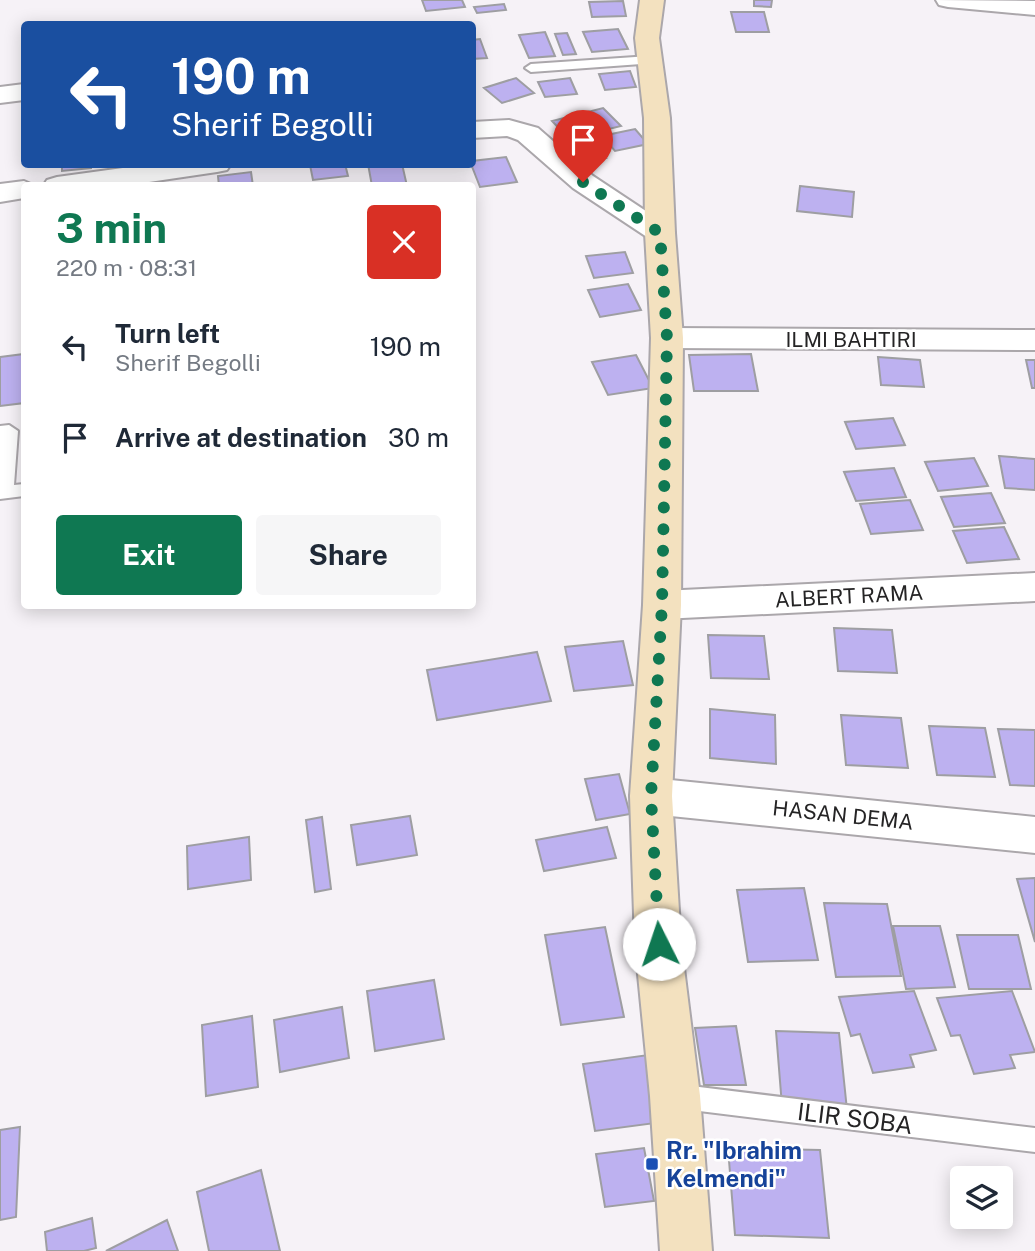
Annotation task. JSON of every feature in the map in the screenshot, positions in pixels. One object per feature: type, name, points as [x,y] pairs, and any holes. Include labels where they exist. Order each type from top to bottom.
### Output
[{"type":"street","points":[[652,0],[647,38],[657,118],[660,233],[667,338],[662,605],[651,796],[659,944],[675,1096],[686,1251]]},
{"type":"street","points":[[948,0],[1035,8]]},
{"type":"street","points":[[0,95],[21,93]]},
{"type":"street","points":[[476,130],[509,128],[528,134],[583,182],[660,233]]},
{"type":"street","points":[[86,182],[188,168]]},
{"type":"street","points":[[0,193],[21,190]]},
{"type":"street","name":"ILMI BAHTIRI","points":[[667,338],[1035,340]]},
{"type":"street","name":"ALBERT RAMA","points":[[662,605],[1035,587]]},
{"type":"street","name":"HASAN DEMA","points":[[651,796],[1035,835]]},
{"type":"lane","points":[[531,68],[650,60]]},
{"type":"lane","points":[[0,432],[9,431],[3,493],[21,490]]},
{"type":"lane","name":"ILIR SOBA","points":[[675,1096],[1035,1140]]},
{"type":"building","points":[[422,0],[462,0],[465,7],[426,11]]},
{"type":"building","points":[[754,0],[772,0],[771,7],[754,6]]},
{"type":"building","points":[[623,1],[626,16],[592,17],[589,2]]},
{"type":"building","points":[[504,4],[506,10],[477,13],[474,7]]},
{"type":"building","points":[[731,12],[764,12],[769,32],[736,32]]},
{"type":"building","points":[[618,29],[628,49],[592,52],[583,32]]},
{"type":"building","points":[[545,32],[555,56],[529,58],[519,35]]},
{"type":"building","points":[[567,33],[576,54],[563,55],[555,34]]},
{"type":"building","points":[[480,39],[487,58],[476,59],[476,40]]},
{"type":"building","points":[[630,71],[636,87],[605,90],[599,74]]},
{"type":"building","points":[[516,78],[534,93],[502,103],[484,88]]},
{"type":"building","points":[[570,78],[577,94],[545,97],[538,82]]},
{"type":"building","points":[[603,108],[621,126],[569,139],[552,121]]},
{"type":"building","points":[[635,129],[648,144],[615,151],[602,136]]},
{"type":"building","points":[[591,141],[606,158],[577,165],[563,148]]},
{"type":"building","points":[[506,157],[517,182],[480,187],[473,168],[476,168],[476,161]]},
{"type":"building","points":[[62,168],[91,168],[62,171]]},
{"type":"building","points":[[311,168],[346,168],[348,176],[313,180]]},
{"type":"building","points":[[369,168],[403,168],[406,182],[371,182]]},
{"type":"building","points":[[251,172],[252,182],[219,182],[218,176]]},
{"type":"building","points":[[800,186],[854,192],[852,217],[797,211]]},
{"type":"building","points":[[625,252],[633,273],[594,278],[586,256]]},
{"type":"building","points":[[628,284],[641,310],[600,317],[588,290]]},
{"type":"building","points":[[21,354],[21,403],[0,406],[0,357]]},
{"type":"building","points":[[751,354],[758,391],[694,391],[689,355]]},
{"type":"building","points":[[636,355],[653,388],[608,395],[592,362]]},
{"type":"building","points":[[878,357],[920,360],[924,387],[881,385]]},
{"type":"building","points":[[1026,360],[1035,360],[1035,388],[1032,388]]},
{"type":"building","points":[[893,418],[905,445],[856,449],[845,422]]},
{"type":"building","points":[[999,456],[1035,459],[1035,490],[1005,488]]},
{"type":"building","points":[[974,458],[988,486],[938,491],[925,462]]},
{"type":"building","points":[[894,468],[906,497],[856,501],[844,472]]},
{"type":"building","points":[[991,493],[1005,523],[954,527],[941,497]]},
{"type":"building","points":[[910,500],[923,530],[871,534],[860,504]]},
{"type":"building","points":[[1004,527],[1019,559],[967,563],[953,531]]},
{"type":"building","points":[[834,628],[892,630],[897,673],[838,671]]},
{"type":"building","points":[[708,635],[764,636],[769,679],[711,678]]},
{"type":"building","points":[[623,641],[633,685],[574,691],[565,647]]},
{"type":"building","points":[[537,652],[551,701],[437,720],[427,670]]},
{"type":"building","points":[[710,709],[775,715],[776,764],[710,758]]},
{"type":"building","points":[[841,715],[901,718],[908,768],[846,765]]},
{"type":"building","points":[[929,726],[985,728],[995,777],[937,775]]},
{"type":"building","points":[[998,729],[1035,730],[1035,786],[1010,785]]},
{"type":"building","points":[[619,774],[630,814],[596,820],[585,779]]},
{"type":"building","points":[[410,816],[417,855],[357,865],[351,825]]},
{"type":"building","points":[[322,817],[331,889],[315,892],[306,820]]},
{"type":"building","points":[[607,827],[616,858],[544,871],[536,840]]},
{"type":"building","points":[[249,837],[251,880],[188,889],[187,846]]},
{"type":"building","points":[[1035,878],[1035,942],[1017,879]]},
{"type":"building","points":[[804,888],[818,960],[748,962],[737,890]]},
{"type":"building","points":[[824,903],[887,904],[901,976],[836,977]]},
{"type":"building","points":[[893,926],[940,926],[955,987],[906,989]]},
{"type":"building","points":[[605,927],[624,1017],[561,1025],[545,935]]},
{"type":"building","points":[[957,935],[1018,935],[1031,989],[969,989]]},
{"type":"building","points":[[434,980],[444,1039],[375,1051],[367,991]]},
{"type":"building","points":[[914,991],[936,1050],[910,1055],[914,1067],[873,1073],[860,1034],[851,1036],[839,997]]},
{"type":"building","points":[[1012,991],[1035,1052],[1010,1055],[1015,1068],[974,1074],[960,1035],[951,1036],[937,998]]},
{"type":"building","points":[[342,1007],[349,1058],[280,1072],[274,1020]]},
{"type":"building","points":[[252,1016],[258,1087],[206,1096],[202,1025]]},
{"type":"building","points":[[736,1026],[746,1085],[704,1085],[695,1028]]},
{"type":"building","points":[[776,1031],[839,1033],[847,1110],[782,1106]]},
{"type":"building","points":[[648,1055],[663,1122],[595,1131],[583,1064]]},
{"type":"building","points":[[20,1127],[16,1217],[0,1220],[0,1130]]},
{"type":"building","points":[[644,1148],[654,1201],[605,1207],[596,1154]]},
{"type":"building","points":[[728,1148],[820,1150],[829,1238],[735,1235]]},
{"type":"building","points":[[261,1170],[280,1251],[209,1251],[197,1192]]},
{"type":"building","points":[[92,1218],[96,1248],[84,1251],[47,1251],[45,1232]]},
{"type":"building","points":[[167,1220],[178,1251],[106,1251]]},
{"type":"place","name":"Rr. \"Ibrahim Kelmendi\"","points":[[652,1164]]},
{"type":"route","points":[[583,182],[660,233],[667,338],[662,605],[651,796],[659,944]]}]
